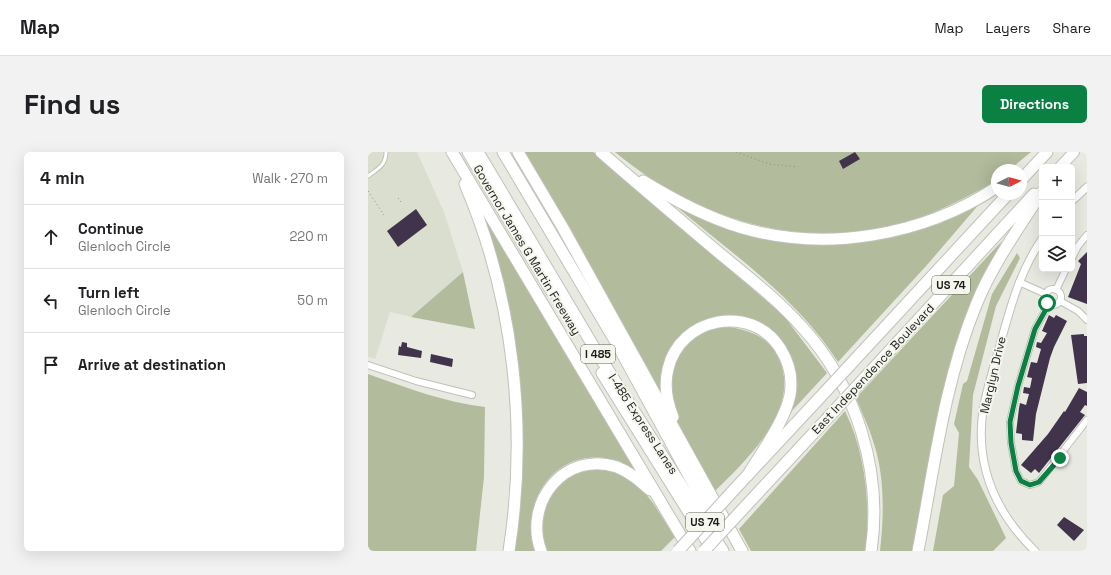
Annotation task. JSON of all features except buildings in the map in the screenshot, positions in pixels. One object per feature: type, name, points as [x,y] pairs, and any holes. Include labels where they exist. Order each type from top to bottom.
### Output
[{"type":"highway","points":[[452,152],[690,551]]},
{"type":"highway","points":[[452,152],[473,204],[489,253],[502,304],[511,354],[516,408],[517,451],[516,496],[509,551]]},
{"type":"highway","name":"Governor James G Martin Freeway","points":[[468,152],[617,400],[713,551]]},
{"type":"highway","name":"I-485 Express Lanes","points":[[478,152],[601,359],[723,551]]},
{"type":"highway","name":"I-485 Express Lanes","points":[[503,152],[617,344],[701,501],[732,551]]},
{"type":"highway","name":"I 485","points":[[518,152],[563,228],[742,551]]},
{"type":"highway","points":[[601,152],[782,306],[806,331],[828,360],[849,398],[863,438],[868,460],[873,503],[871,551]]},
{"type":"highway","points":[[1027,165],[1044,152]]},
{"type":"highway","points":[[1027,174],[1047,152]]},
{"type":"highway","points":[[1063,164],[1074,152]]},
{"type":"highway","points":[[610,160],[665,194],[702,213],[741,227],[800,238],[860,237],[899,229],[925,222],[956,209],[991,190]]},
{"type":"highway","name":"East Independence Boulevard","points":[[704,551],[1039,189]]},
{"type":"highway","points":[[918,551],[948,397],[963,338],[976,304],[995,265],[1039,197]]},
{"type":"highway","name":"East Independence Boulevard","points":[[678,551],[1002,200]]},
{"type":"highway","points":[[684,445],[670,410],[667,393],[668,369],[676,348],[692,332],[712,322],[734,320],[756,327],[769,335],[783,352],[790,374],[791,389],[784,411],[748,475]]},
{"type":"highway","points":[[541,551],[536,529],[537,514],[542,500],[555,481],[574,469],[596,464],[625,470],[644,484],[663,506]]},
{"type":"street","points":[[1073,200],[1087,187]]},
{"type":"street","points":[[1075,252],[1087,235]]},
{"type":"street","name":"Marglyn Drive","points":[[1035,551],[1018,534],[995,498],[986,470],[982,450],[983,410],[1007,317],[1027,263],[1039,244]]},
{"type":"street","points":[[1056,290],[1065,272]]},
{"type":"street","points":[[1019,282],[1046,294]]},
{"type":"street","points":[[1056,290],[1050,290],[1046,294],[1045,299],[1049,304],[1055,305],[1060,301]]},
{"type":"street","points":[[1056,290],[1060,295],[1060,301]]},
{"type":"street","points":[[1060,301],[1078,311],[1087,320]]},
{"type":"street","points":[[1049,304],[1035,329],[1018,386],[1010,422],[1011,443],[1016,471],[1021,481],[1030,485],[1039,482],[1087,420]]},
{"type":"street","points":[[368,365],[416,381],[472,394]]},
{"type":"lane","points":[[368,176],[381,167],[386,160],[386,152]]},
{"type":"path","points":[[736,152],[769,164],[798,167]]},
{"type":"path","points":[[368,191],[384,215]]},
{"type":"path","points":[[398,198],[401,202]]},
{"type":"shaded area","points":[[368,152],[417,152],[444,212],[463,272],[411,317],[390,312],[375,359],[368,357]]},
{"type":"green space","points":[[513,152],[593,152],[784,316],[827,373],[790,413],[793,394],[776,340],[722,319],[670,351],[662,373],[661,397]]},
{"type":"green space","points":[[615,152],[1031,152],[1016,164],[991,164],[991,184],[939,210],[906,222],[867,231],[828,234],[790,231],[752,224],[715,212],[680,196],[646,176]]},
{"type":"green space","points":[[981,202],[927,265],[838,362],[822,339],[785,298],[743,261],[678,208],[703,219],[845,243]]},
{"type":"green space","points":[[488,219],[636,469],[634,470],[619,462],[609,459],[590,458],[572,462],[557,471],[546,483],[537,498],[532,515],[532,533],[536,551],[513,551],[521,485],[522,442],[485,221]]},
{"type":"green space","points":[[1002,241],[967,311],[956,344],[938,419],[912,551],[880,551],[883,510],[880,468],[871,436],[856,398]]},
{"type":"green space","points":[[1017,253],[1020,258],[996,306],[973,395],[969,467],[978,480],[1006,538],[993,551],[933,551],[943,495],[954,486],[959,433],[954,424],[963,384],[967,381],[992,294]]},
{"type":"green space","points":[[463,272],[475,329],[411,317]]},
{"type":"green space","points":[[729,327],[744,330],[758,336],[769,344],[774,350],[778,357],[784,376],[783,395],[778,413],[756,448],[715,491],[695,458],[677,420],[671,400],[670,381],[674,363],[690,341],[705,332]]},
{"type":"green space","points":[[368,374],[440,398],[485,407],[484,477],[476,551],[368,551]]},
{"type":"green space","points":[[845,411],[858,444],[865,480],[867,497],[866,551],[751,551],[739,529]]},
{"type":"green space","points":[[589,468],[615,470],[640,487],[653,503],[675,537],[661,551],[545,551],[542,544],[541,513],[559,482]]},
{"type":"route","points":[[1047,303],[1049,304],[1035,329],[1018,386],[1010,422],[1011,443],[1016,471],[1021,481],[1030,485],[1039,482],[1060,458]]}]
